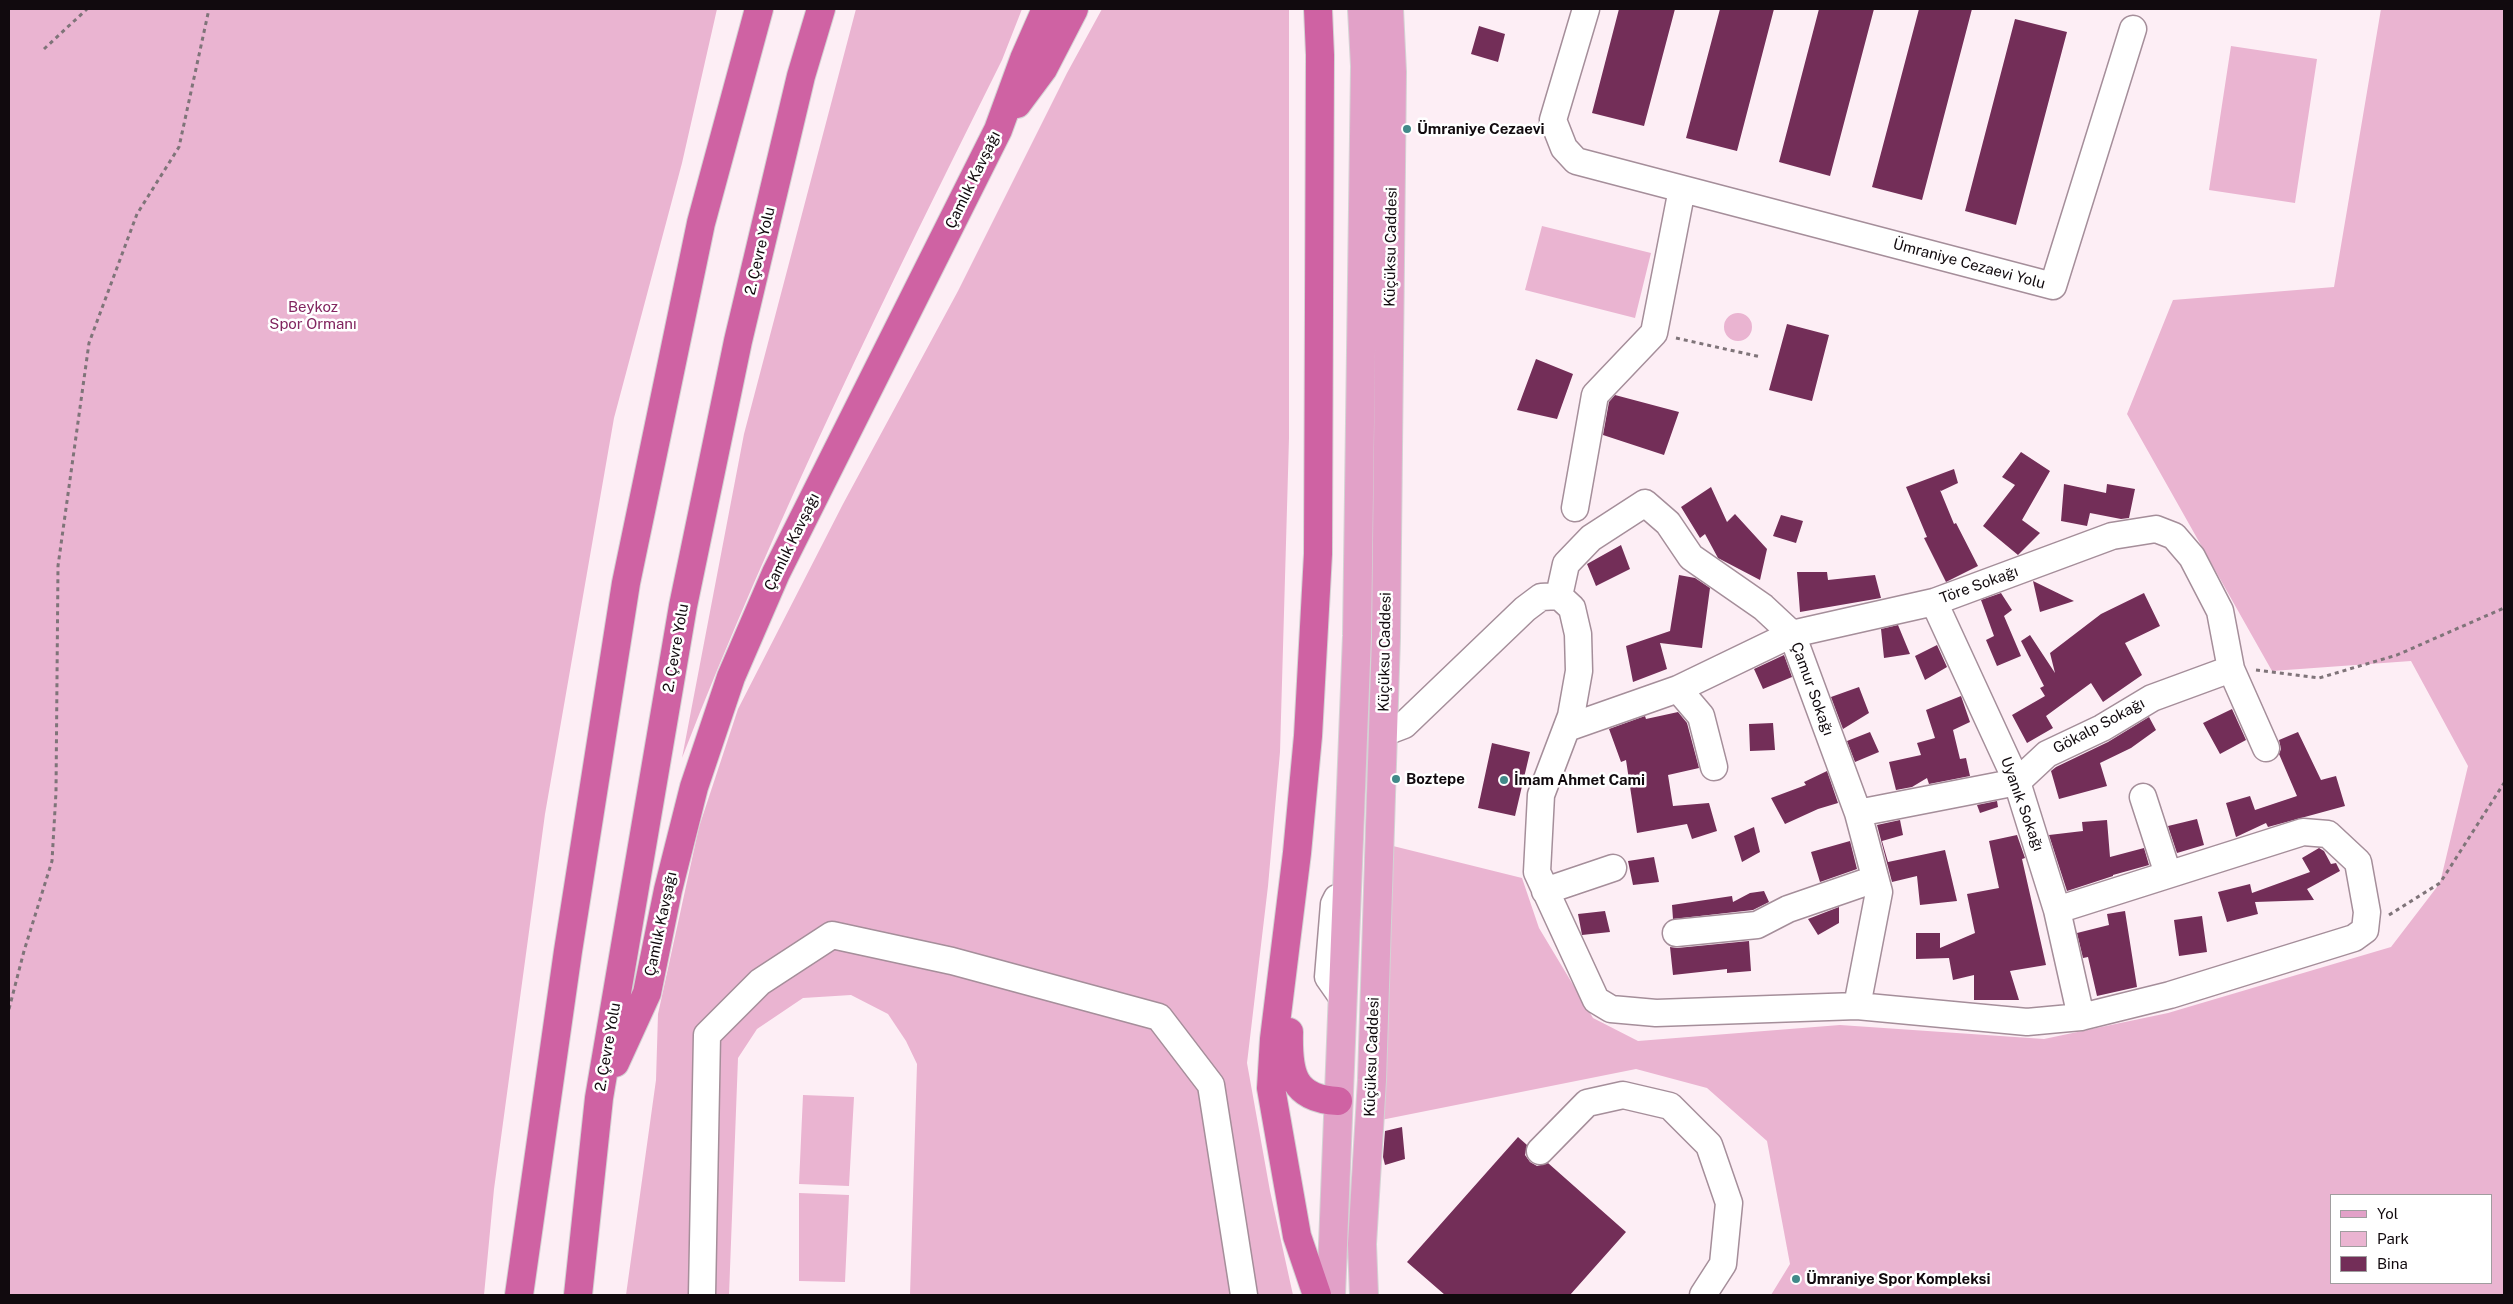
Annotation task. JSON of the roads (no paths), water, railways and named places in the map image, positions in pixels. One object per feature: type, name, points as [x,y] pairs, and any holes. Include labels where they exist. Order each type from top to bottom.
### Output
[{"type":"highway","points":[[519,1295],[568,951],[626,583],[702,223],[759,9]]},
{"type":"highway","name":"2. Çevre Yolu","points":[[578,1295],[599,1098],[685,596],[738,341],[802,76],[821,9]]},
{"type":"highway","name":"Çamlık Kavşağı","points":[[599,1098],[647,993],[668,890],[694,787],[731,677],[776,573],[998,130],[1024,59],[1046,9]]},
{"type":"highway","points":[[998,130],[1043,69],[1074,9]]},
{"type":"highway","points":[[1317,1295],[1297,1236],[1271,1088],[1274,1039],[1297,853],[1308,736],[1318,554],[1320,56],[1318,9]]},
{"type":"highway","points":[[1297,853],[1289,1048],[1293,1076],[1302,1090],[1319,1100],[1338,1101]]},
{"type":"main road","name":"Küçüksu Caddesi","points":[[1331,1295],[1357,626],[1365,96],[1362,9]]},
{"type":"main road","name":"Küçüksu Caddesi","points":[[1364,1295],[1362,1244],[1372,1080],[1383,733],[1392,72],[1389,9]]},
{"type":"main road","points":[[1353,733],[1383,733]]},
{"type":"main road","points":[[1338,1101],[1356,1092],[1372,1080]]},
{"type":"street","name":"Ümraniye Cezaevi Yolu","points":[[1586,9],[1554,120],[1564,148],[1576,161],[2053,286],[2133,29]]},
{"type":"street","points":[[1575,508],[1595,395],[1654,333],[1682,189]]},
{"type":"street","name":"Çamur Sokağı","points":[[1559,596],[1566,564],[1591,538],[1645,503],[1668,523],[1691,557],[1763,607],[1792,634],[1858,813],[1879,892],[1857,1006]]},
{"type":"street","name":"Töre Sokağı","points":[[1566,728],[1678,689],[1792,634],[1934,602],[2112,536],[2156,529],[2174,536],[2192,557],[2220,611],[2231,669],[2266,748]]},
{"type":"street","points":[[1383,733],[1404,725],[1525,609],[1541,597],[1559,596],[1572,608],[1578,634],[1579,671],[1566,728],[1541,795],[1537,872],[1596,1000],[1611,1009],[1656,1013],[1857,1006],[2027,1022],[2081,1017],[2170,995],[2354,938],[2365,930],[2367,912],[2358,862],[2328,834],[2303,832],[2057,910]]},
{"type":"street","name":"Uyanık Sokağı","points":[[1934,602],[2017,782],[2057,910],[2081,1017]]},
{"type":"street","name":"Gökalp Sokağı","points":[[2017,782],[2046,754],[2102,728],[2152,698],[2231,669]]},
{"type":"street","points":[[1678,689],[1701,716],[1714,768]]},
{"type":"street","points":[[1858,813],[2017,782]]},
{"type":"street","points":[[2143,797],[2168,874]]},
{"type":"street","points":[[1545,891],[1613,868]]},
{"type":"street","points":[[1676,933],[1757,925],[1788,909],[1875,879]]},
{"type":"street","points":[[702,1295],[707,1035],[760,982],[832,935],[952,961],[1159,1017],[1211,1085],[1244,1295]]},
{"type":"street","points":[[1540,1151],[1587,1103],[1623,1095],[1670,1106],[1710,1145],[1729,1203],[1723,1264],[1703,1295]]},
{"type":"place","name":"Ümraniye Cezaevi","points":[[1407,129]]},
{"type":"place","name":"Boztepe","points":[[1396,779]]},
{"type":"place","name":"İmam Ahmet Cami","points":[[1504,780]]},
{"type":"place","name":"Ümraniye Spor Kompleksi","points":[[1796,1279]]},
{"type":"park label","name":"Beykoz Spor Ormanı","points":[[313,316]]}]
